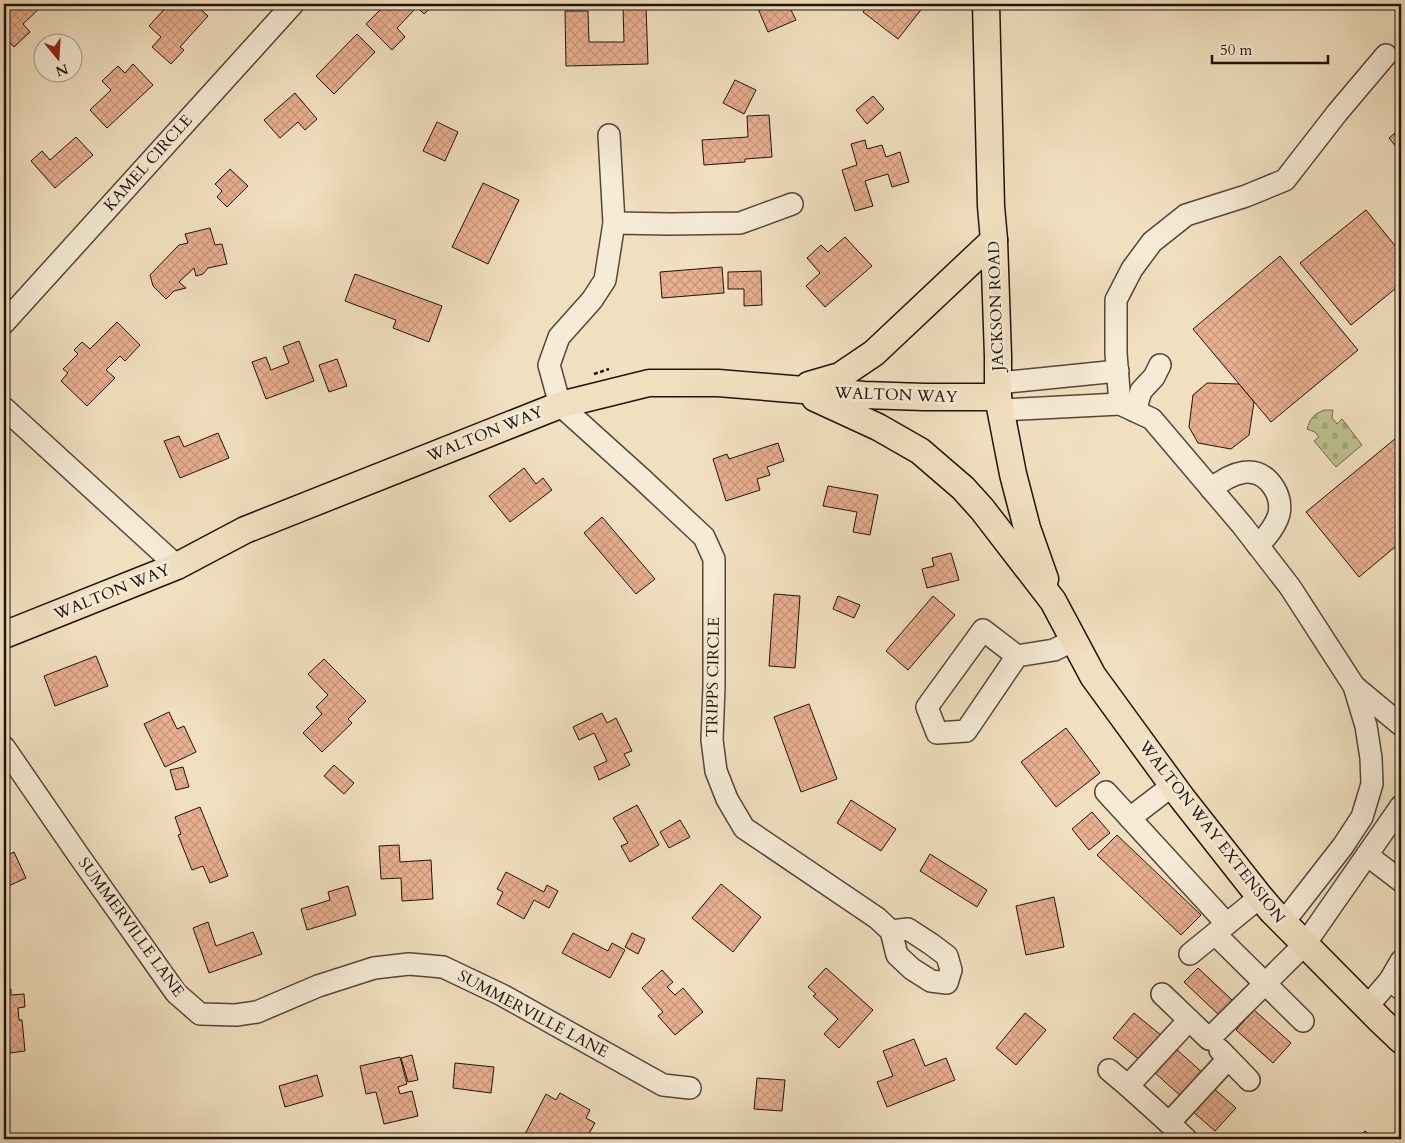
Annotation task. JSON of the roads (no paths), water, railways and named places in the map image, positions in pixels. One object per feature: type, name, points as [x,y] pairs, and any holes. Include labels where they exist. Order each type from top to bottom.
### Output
[{"type":"main road","name":"JACKSON ROAD","points":[[986,4],[991,206],[994,240],[999,397],[1013,474],[1027,528],[1053,602]]},
{"type":"main road","points":[[794,389],[840,376],[874,353],[994,240]]},
{"type":"main road","name":"WALTON WAY","points":[[4,635],[177,566],[245,530],[560,405],[649,383],[718,383],[874,396],[924,398],[999,397]]},
{"type":"main road","points":[[794,389],[878,427],[920,451],[963,488],[982,509],[1053,602]]},
{"type":"main road","name":"WALTON WAY EXTENSION","points":[[1053,602],[1093,676],[1173,785],[1260,897],[1283,923],[1401,1040]]},
{"type":"street","name":"KAMEL CIRCLE","points":[[4,323],[293,4]]},
{"type":"street","points":[[1128,407],[1118,371],[1116,300],[1132,269],[1152,242],[1186,215],[1246,196],[1286,180],[1336,113],[1386,55]]},
{"type":"street","points":[[560,405],[549,365],[559,337],[592,300],[605,280],[614,223],[609,135]]},
{"type":"street","points":[[614,223],[740,223],[792,204]]},
{"type":"street","points":[[1128,407],[1154,377],[1160,365]]},
{"type":"street","points":[[999,397],[1118,371]]},
{"type":"street","points":[[999,397],[1128,407],[1152,419],[1242,525],[1290,587],[1354,686],[1366,726],[1371,758],[1372,784],[1362,817],[1343,846],[1283,923]]},
{"type":"street","name":"TRIPPS CIRCLE","points":[[560,405],[704,537],[714,560],[712,740],[716,771],[727,799],[744,828],[877,918],[891,931]]},
{"type":"street","points":[[4,408],[177,566]]},
{"type":"street","points":[[1211,489],[1224,479],[1250,472],[1262,475],[1272,484],[1280,502],[1278,515],[1268,534],[1258,546]]},
{"type":"street","points":[[1017,656],[983,630],[927,707],[937,733],[966,731],[1017,656],[1054,650],[1074,640]]},
{"type":"street","points":[[1354,686],[1401,725]]},
{"type":"street","name":"SUMMERVILLE LANE","points":[[4,748],[176,993],[200,1014],[236,1015],[257,1012],[318,986],[374,968],[409,964],[444,967],[502,995],[663,1085],[690,1088]]},
{"type":"street","points":[[1130,818],[1173,785]]},
{"type":"street","points":[[1106,792],[1130,818],[1266,983],[1303,1021]]},
{"type":"street","points":[[1209,1039],[1305,944],[1401,806]]},
{"type":"street","points":[[1367,855],[1400,876]]},
{"type":"street","points":[[1190,954],[1260,897]]},
{"type":"street","points":[[1367,1007],[1396,985],[1401,961]]},
{"type":"street","points":[[1162,994],[1249,1080]]},
{"type":"street","points":[[1128,1086],[1189,1020]]},
{"type":"street","points":[[1169,1123],[1228,1059]]},
{"type":"street","points":[[1109,1070],[1186,1139]]}]
